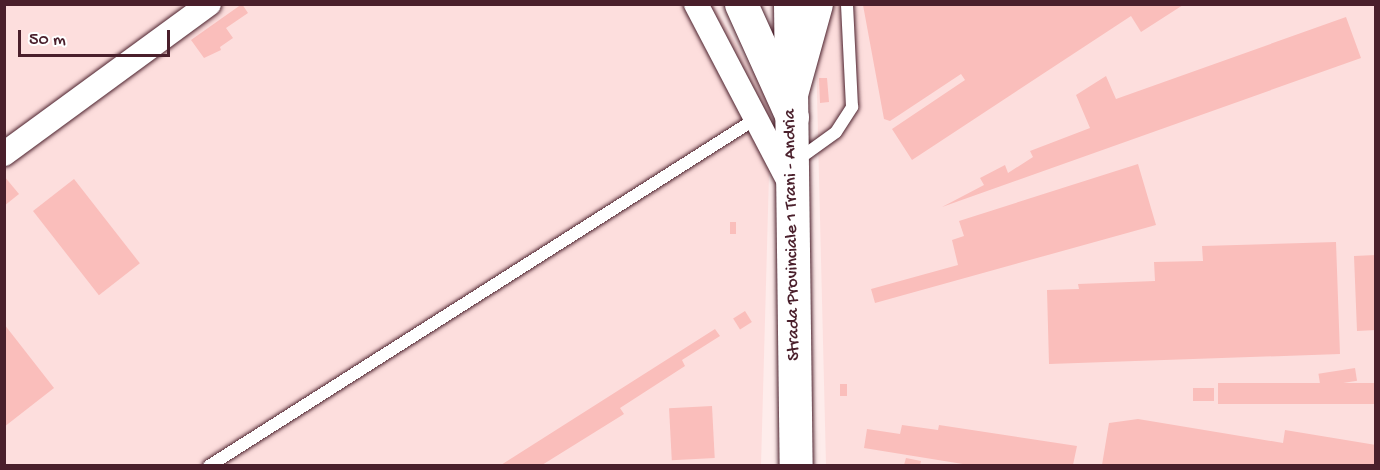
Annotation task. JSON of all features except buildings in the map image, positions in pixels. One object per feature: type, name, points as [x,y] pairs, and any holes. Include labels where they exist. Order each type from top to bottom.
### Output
[{"type":"main road","points":[[741,4],[791,106]]},
{"type":"main road","name":"Strada Provinciale 1 Trani - Andria","points":[[790,4],[796,465]]},
{"type":"main road","points":[[791,106],[816,4]]},
{"type":"street","points":[[4,154],[209,4]]},
{"type":"street","points":[[696,4],[757,118],[794,177]]},
{"type":"lane","points":[[794,177],[836,132],[852,107],[847,4]]},
{"type":"lane","points":[[208,465],[757,118]]},
{"type":"shaded area","points":[[4,5],[713,5],[771,102],[761,465],[5,465]]},
{"type":"shaded area","points":[[829,5],[1375,5],[1375,465],[826,465],[816,53]]}]
